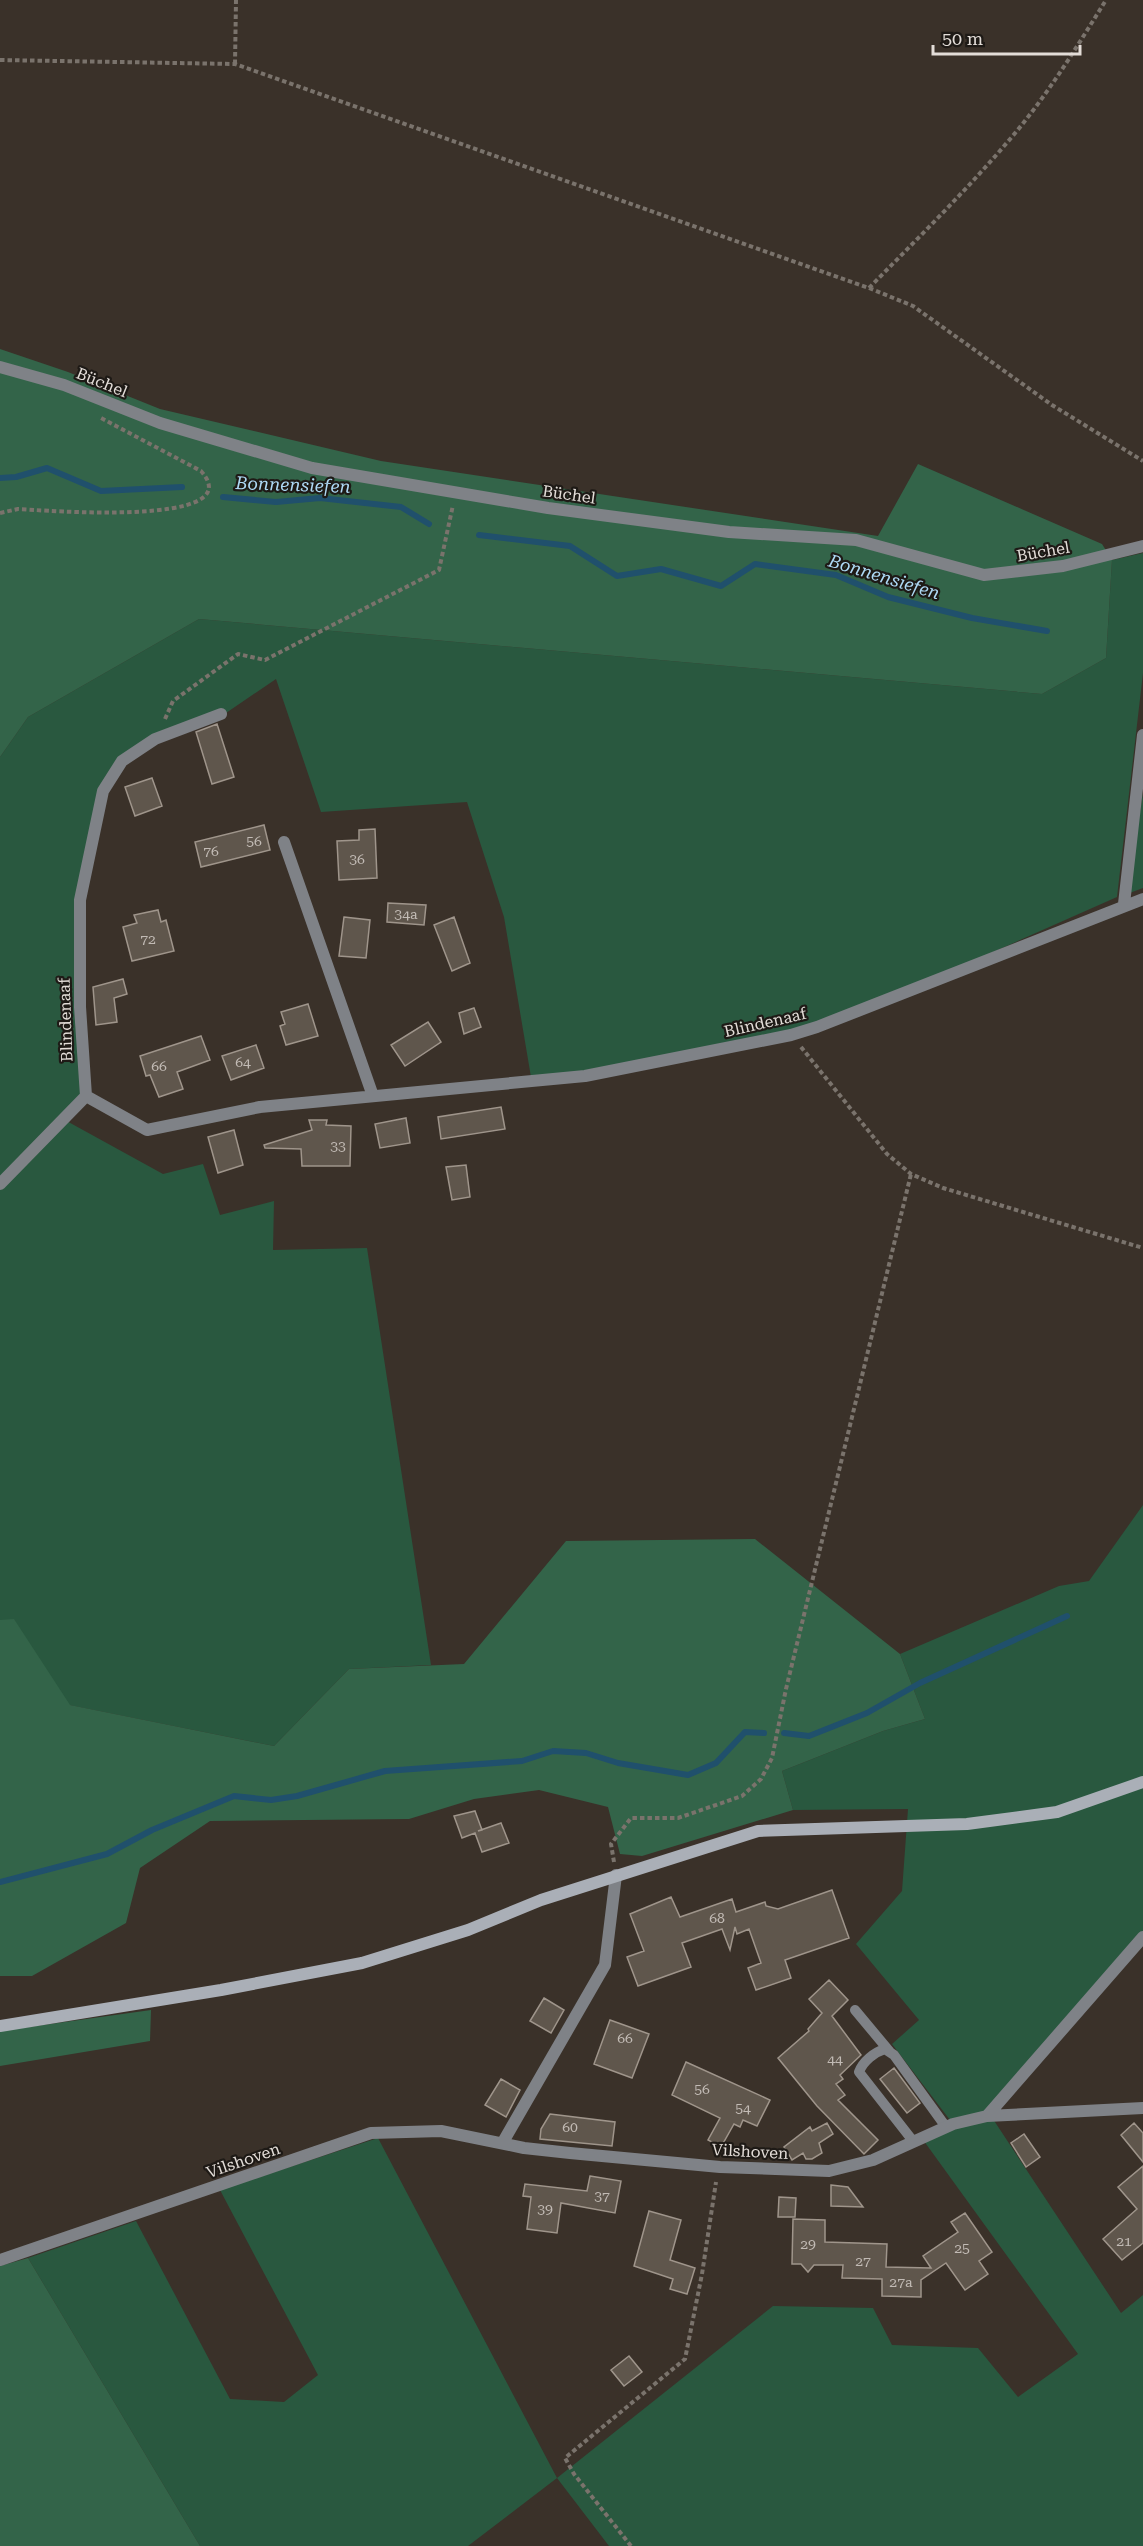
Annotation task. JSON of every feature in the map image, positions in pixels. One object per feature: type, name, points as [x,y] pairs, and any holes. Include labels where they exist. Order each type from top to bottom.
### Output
[{"type":"main road","points":[[0,2026],[334,1970],[468,1930],[541,1900],[758,1831],[978,1822],[1057,1812],[1143,1782]]},
{"type":"street","name":"Büchel","points":[[0,367],[64,385],[160,423],[312,468],[456,493],[729,532],[856,540],[984,575],[1063,566],[1143,546]]},
{"type":"street","name":"Blindenaaf","points":[[221,714],[155,739],[122,761],[103,791],[80,900],[80,1007],[86,1096],[147,1130],[260,1107],[585,1076],[791,1035],[844,1017],[1143,898]]},
{"type":"street","points":[[1125,904],[1143,735]]},
{"type":"street","points":[[284,842],[373,1096]]},
{"type":"street","points":[[0,1184],[86,1096]]},
{"type":"street","points":[[503,2142],[520,2117],[605,1965],[616,1875]]},
{"type":"street","points":[[987,2116],[1143,1937]]},
{"type":"street","name":"Vilshoven","points":[[0,2260],[371,2133],[441,2132],[525,2148],[720,2167],[829,2171],[873,2160],[946,2127],[987,2116],[1143,2108]]},
{"type":"lane","points":[[855,2010],[931,2103],[946,2127]]},
{"type":"lane","points":[[890,2052],[885,2049],[879,2051],[864,2063],[860,2072],[913,2141]]},
{"type":"path","points":[[235,64],[236,0]]},
{"type":"path","points":[[869,288],[965,190],[1017,131],[1055,81],[1106,0]]},
{"type":"path","points":[[0,60],[235,64],[869,288],[913,306],[1052,405],[1143,461]]},
{"type":"path","points":[[0,513],[18,509],[156,512],[196,504],[206,497],[210,488],[209,480],[201,471],[98,417]]},
{"type":"path","points":[[155,739],[173,701],[238,654],[264,660],[439,570],[456,493]]},
{"type":"path","points":[[791,1035],[887,1154],[911,1174],[943,1188],[1143,1248]]},
{"type":"path","points":[[616,1875],[611,1844],[631,1818],[678,1818],[742,1796],[761,1779],[772,1758],[786,1689],[911,1174]]},
{"type":"path","points":[[631,2546],[574,2474],[565,2458],[685,2359],[702,2274],[711,2200],[720,2167]]},
{"type":"green space","points":[[0,349],[68,372],[160,409],[381,461],[878,536],[918,464],[1102,544],[1112,560],[1106,658],[1042,694],[199,619],[28,717],[0,757]]},
{"type":"green space","points":[[1143,553],[1143,673],[1117,897],[896,995],[817,1027],[532,1083],[504,917],[467,802],[321,812],[276,679],[226,713],[155,739],[122,761],[103,791],[80,900],[86,1096],[63,1119],[163,1174],[203,1164],[220,1215],[274,1201],[273,1250],[367,1248],[431,1665],[349,1669],[274,1746],[69,1705],[14,1620],[0,1620],[0,757],[28,717],[199,619],[1042,694],[1106,658],[1112,560]]},
{"type":"green space","points":[[1143,793],[1143,888],[1127,894]]},
{"type":"green space","points":[[1143,1505],[1143,1937],[987,2116],[953,2124],[892,2044],[919,2020],[856,1944],[902,1891],[908,1809],[793,1810],[782,1771],[883,1731],[925,1719],[900,1654],[1059,1586],[1089,1581]]},
{"type":"green space","points":[[755,1539],[900,1654],[925,1719],[883,1731],[782,1771],[793,1810],[642,1856],[620,1854],[608,1807],[539,1790],[474,1799],[409,1819],[210,1821],[140,1868],[126,1923],[32,1976],[0,1976],[0,1620],[14,1619],[70,1705],[274,1746],[349,1669],[464,1664],[566,1541]]},
{"type":"green space","points":[[151,2010],[150,2041],[0,2066],[0,2031]]},
{"type":"green space","points":[[991,2116],[1121,2313],[1143,2295],[1143,2546],[609,2546],[557,2478],[773,2306],[873,2308],[892,2345],[978,2348],[1018,2397],[1078,2354],[921,2137]]},
{"type":"green space","points":[[378,2138],[557,2478],[468,2546],[200,2546],[28,2258],[136,2221],[230,2399],[284,2402],[318,2375],[220,2190]]},
{"type":"green space","points":[[28,2258],[200,2546],[0,2546],[0,2266]]},
{"type":"building","points":[[217,724],[234,777],[212,784],[196,732]]},
{"type":"building","points":[[152,778],[162,806],[135,816],[125,787]]},
{"type":"building","points":[[264,825],[270,850],[201,867],[195,842]]},
{"type":"building","points":[[375,829],[377,878],[339,880],[337,841],[359,840],[359,830]]},
{"type":"building","points":[[388,903],[426,905],[424,925],[387,922]]},
{"type":"building","points":[[158,910],[161,922],[166,920],[174,951],[132,961],[123,927],[137,923],[134,915]]},
{"type":"building","points":[[344,917],[370,920],[366,958],[339,956]]},
{"type":"building","points":[[454,917],[470,963],[452,971],[434,925]]},
{"type":"building","points":[[123,979],[127,994],[114,998],[117,1022],[96,1025],[93,987]]},
{"type":"building","points":[[308,1004],[318,1036],[286,1045],[280,1026],[285,1024],[281,1012]]},
{"type":"building","points":[[474,1008],[481,1027],[464,1034],[459,1013]]},
{"type":"building","points":[[428,1022],[441,1042],[405,1066],[391,1045]]},
{"type":"building","points":[[201,1036],[210,1060],[177,1072],[183,1089],[159,1097],[150,1075],[146,1076],[140,1056]]},
{"type":"building","points":[[256,1045],[264,1068],[231,1080],[222,1056]]},
{"type":"building","points":[[501,1107],[505,1129],[441,1139],[438,1117]]},
{"type":"building","points":[[406,1118],[410,1143],[380,1148],[375,1124]]},
{"type":"building","points":[[309,1120],[327,1120],[326,1125],[351,1126],[350,1166],[302,1166],[301,1149],[265,1148],[264,1145],[312,1130]]},
{"type":"building","points":[[234,1130],[243,1165],[218,1173],[208,1137]]},
{"type":"building","points":[[466,1165],[470,1197],[452,1200],[446,1167]]},
{"type":"building","points":[[475,1811],[482,1830],[501,1823],[509,1843],[482,1852],[475,1833],[462,1838],[454,1816]]},
{"type":"building","points":[[832,1890],[849,1938],[785,1960],[791,1978],[756,1990],[748,1968],[761,1963],[749,1929],[737,1934],[735,1927],[730,1950],[722,1929],[682,1943],[691,1967],[638,1986],[627,1957],[644,1951],[630,1914],[671,1897],[680,1917],[732,1899],[736,1912],[765,1902],[766,1906],[778,1909]]},
{"type":"building","points":[[829,1980],[848,2000],[832,2016],[861,2055],[840,2075],[843,2079],[836,2084],[845,2095],[838,2100],[878,2140],[864,2154],[817,2106],[778,2058],[809,2031],[808,2029],[822,2013],[809,1999]]},
{"type":"building","points":[[544,1998],[564,2010],[551,2033],[530,2021]]},
{"type":"building","points":[[610,2020],[649,2034],[632,2078],[594,2064]]},
{"type":"building","points":[[686,2062],[770,2100],[757,2126],[743,2120],[740,2127],[734,2124],[721,2147],[708,2140],[720,2118],[672,2095]]},
{"type":"building","points":[[894,2068],[920,2103],[907,2113],[880,2079]]},
{"type":"building","points":[[501,2079],[520,2090],[506,2117],[485,2105]]},
{"type":"building","points":[[550,2114],[615,2122],[612,2146],[540,2139],[541,2129]]},
{"type":"building","points":[[827,2123],[833,2134],[819,2143],[822,2153],[812,2159],[806,2159],[803,2153],[792,2160],[784,2147],[810,2127],[812,2131]]},
{"type":"building","points":[[1134,2123],[1143,2133],[1143,2162],[1121,2135]]},
{"type":"building","points":[[1024,2134],[1040,2157],[1026,2167],[1011,2143]]},
{"type":"building","points":[[1143,2166],[1143,2243],[1122,2260],[1103,2239],[1137,2209],[1118,2187]]},
{"type":"building","points":[[590,2176],[621,2181],[615,2213],[561,2203],[557,2233],[527,2229],[531,2197],[523,2196],[525,2184],[587,2191]]},
{"type":"building","points":[[831,2185],[848,2187],[863,2207],[831,2206]]},
{"type":"building","points":[[779,2197],[796,2198],[795,2217],[778,2217]]},
{"type":"building","points":[[649,2211],[681,2220],[670,2260],[695,2268],[687,2294],[670,2289],[673,2279],[634,2266]]},
{"type":"building","points":[[965,2213],[992,2252],[979,2261],[988,2274],[965,2290],[946,2263],[921,2280],[921,2297],[882,2296],[882,2279],[842,2278],[843,2265],[814,2265],[808,2272],[801,2264],[792,2264],[793,2219],[825,2220],[825,2242],[887,2244],[886,2267],[931,2268],[923,2256],[958,2232],[951,2222]]},
{"type":"building","points":[[629,2356],[642,2372],[624,2386],[611,2370]]},
{"type":"waterway","name":"Bonnensiefen","points":[[0,478],[16,477],[47,468],[101,491],[182,487]]},
{"type":"waterway","name":"Bonnensiefen","points":[[223,497],[276,502],[320,498],[401,507],[429,524]]},
{"type":"waterway","name":"Bonnensiefen","points":[[479,535],[570,546],[617,576],[661,569],[721,586],[755,564],[836,575],[888,597],[972,618],[1047,631]]},
{"type":"waterway","points":[[784,1733],[809,1736],[867,1713],[920,1683],[1067,1616]]},
{"type":"waterway","points":[[0,1882],[107,1854],[152,1830],[234,1796],[271,1800],[297,1796],[385,1771],[522,1761],[553,1751],[586,1753],[618,1763],[688,1775],[716,1763],[745,1732],[764,1733]]}]
